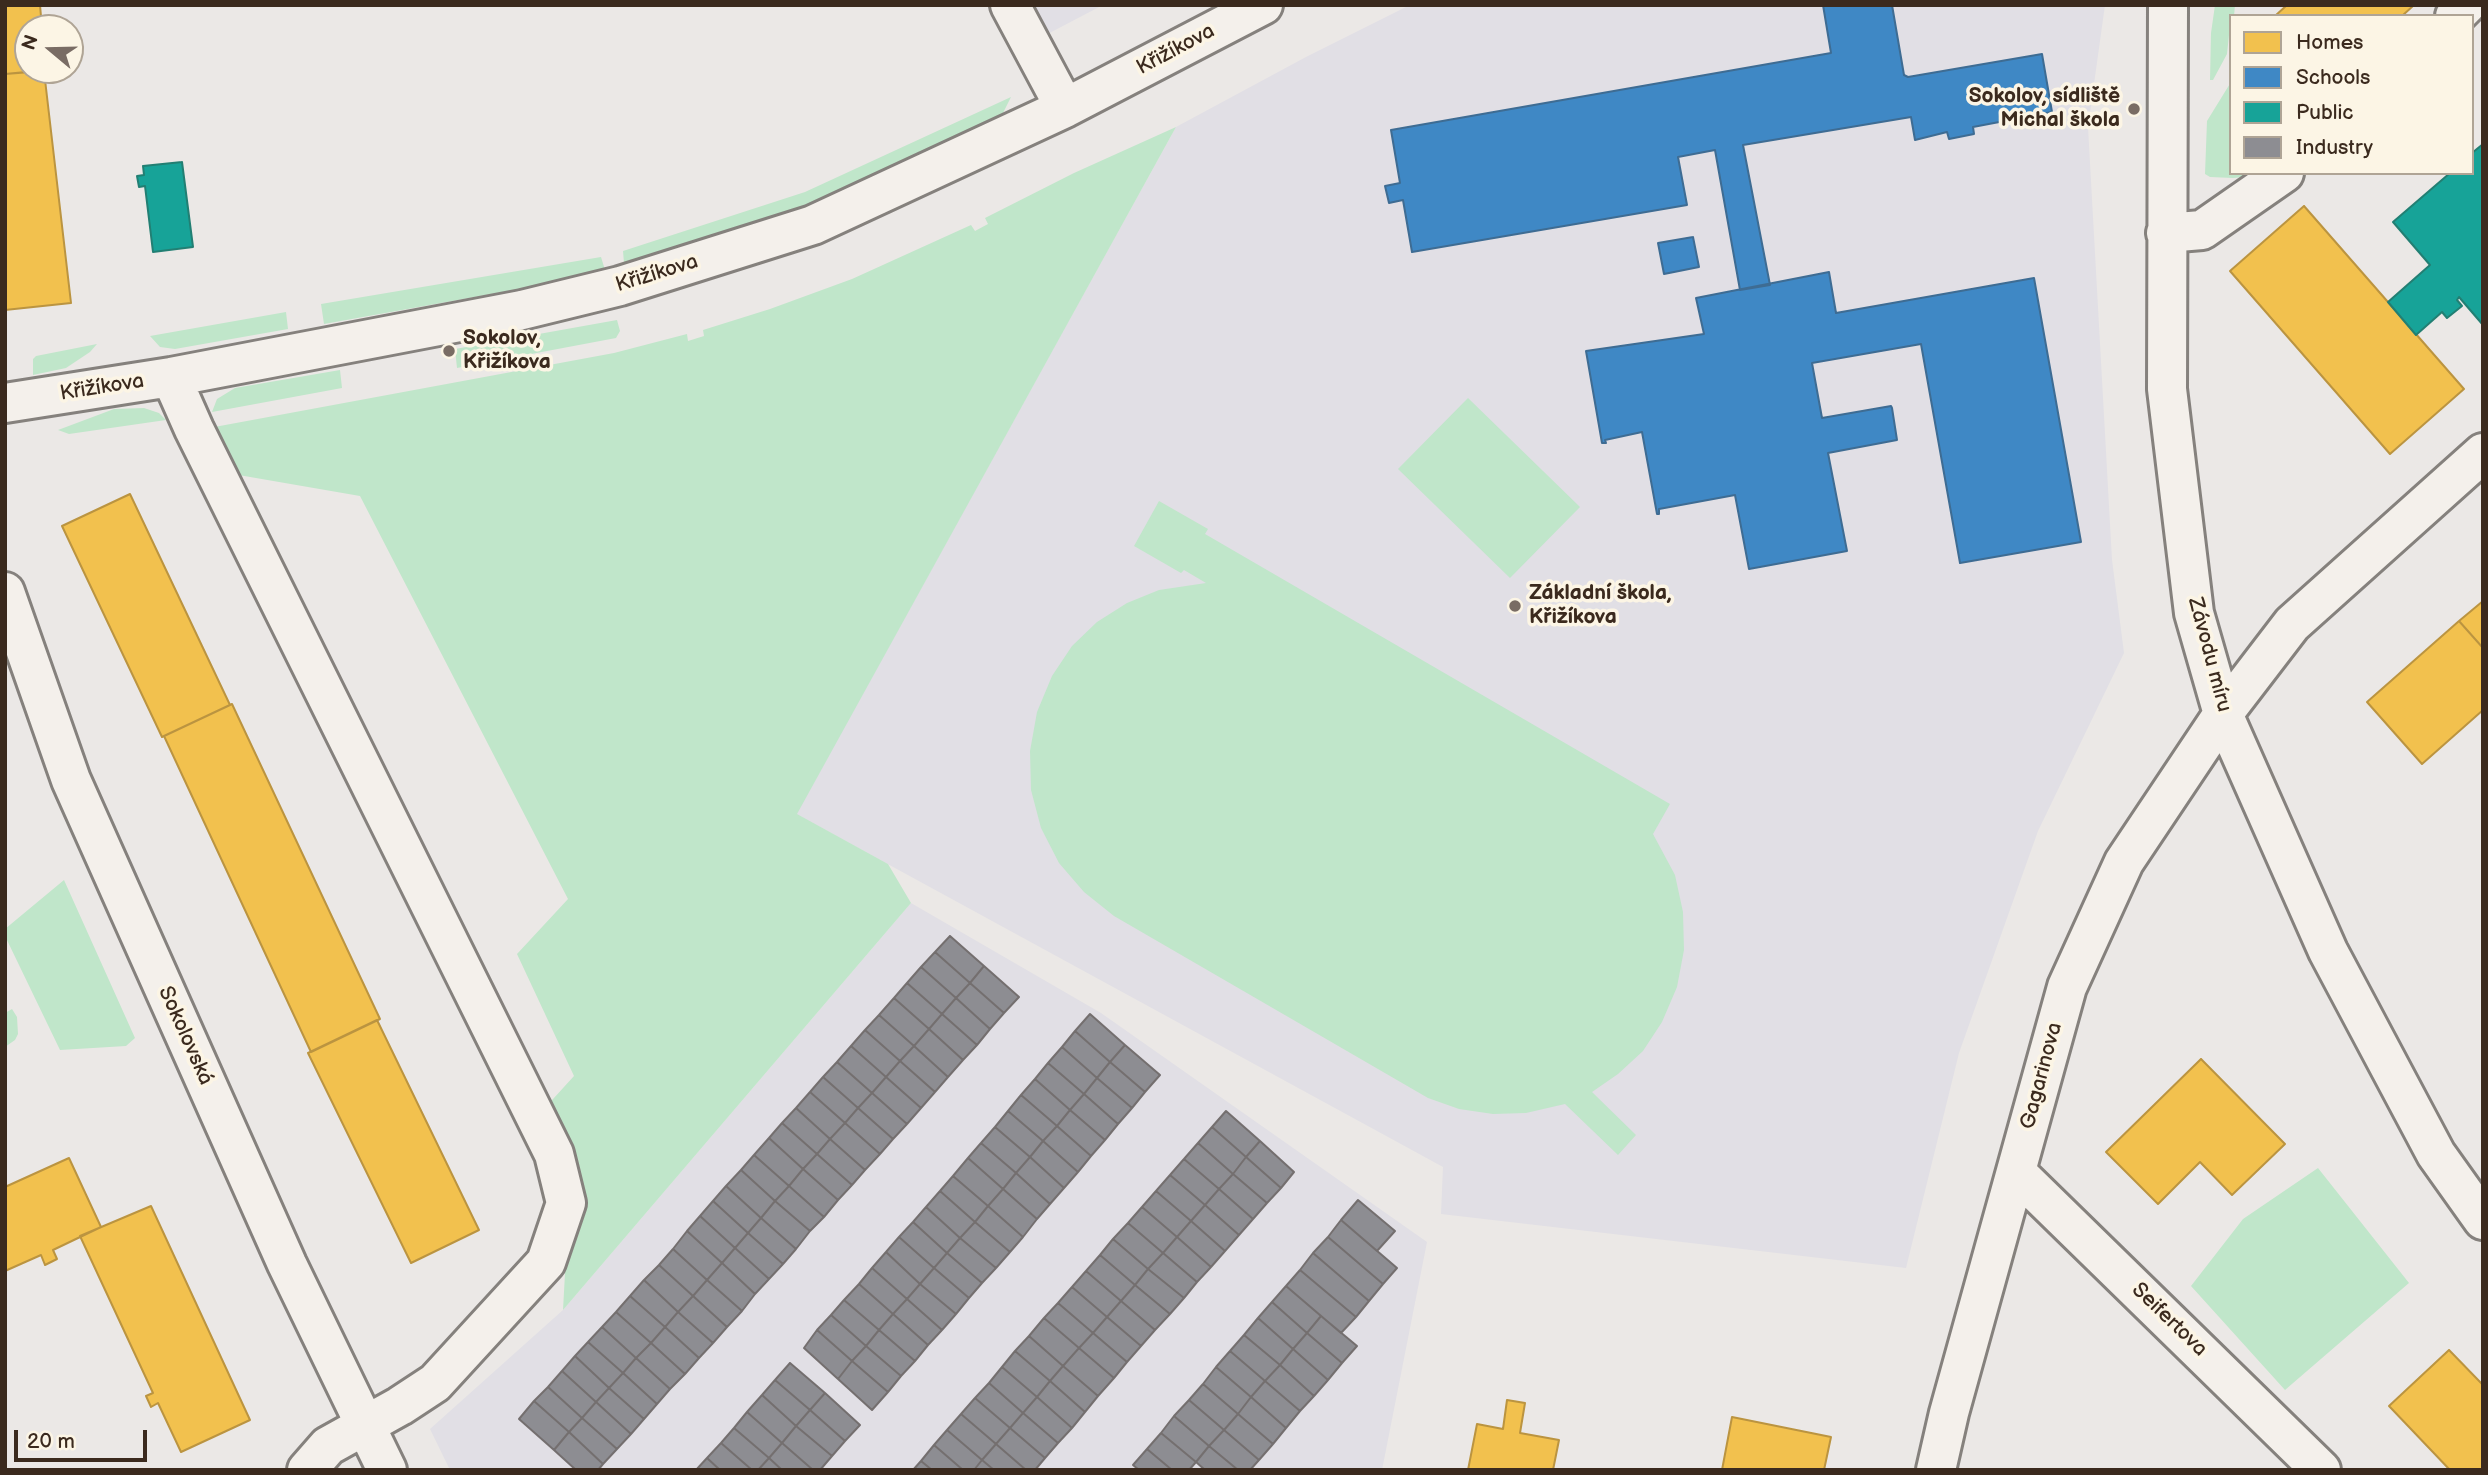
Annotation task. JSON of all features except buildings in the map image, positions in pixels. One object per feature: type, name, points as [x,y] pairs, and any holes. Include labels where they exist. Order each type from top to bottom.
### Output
[{"type":"street","points":[[1010,5],[1065,108]]},
{"type":"street","name":"Křižíkova","points":[[5,403],[171,377],[522,310],[620,286],[813,225],[1065,108],[1263,5]]},
{"type":"street","name":"Závodu míru","points":[[2170,13],[2166,233],[2167,389],[2194,613],[2223,714],[2328,951],[2436,1154],[2483,1220]]},
{"type":"street","points":[[2166,233],[2202,230],[2281,175]]},
{"type":"street","points":[[171,377],[194,429],[554,1154],[566,1203],[546,1262],[435,1383],[328,1446],[307,1470]]},
{"type":"street","name":"Gagarinova","points":[[1936,1470],[1949,1413],[2067,987],[2124,862],[2223,714],[2292,624],[2483,453]]},
{"type":"street","name":"Sokolovská","points":[[5,592],[71,780],[287,1264],[387,1470]]},
{"type":"street","name":"Seifertova","points":[[2016,1172],[2320,1470]]},
{"type":"shaded area","points":[[1021,5],[1103,5],[1038,39]]},
{"type":"shaded area","name":"Základní škola, Křižíkova","points":[[1410,5],[2105,5],[2088,127],[2112,560],[2124,653],[2038,831],[1959,1053],[1906,1268],[1441,1214],[1443,1167],[796,814],[1176,127]]},
{"type":"shaded area","points":[[911,903],[1101,1013],[1427,1242],[1382,1470],[450,1470],[430,1429],[563,1310]]},
{"type":"green space","points":[[2215,5],[2235,5],[2234,14],[2229,14],[2227,54],[2213,80],[2210,80],[2211,33]]},
{"type":"green space","points":[[2229,85],[2229,175],[2258,175],[2233,178],[2210,177],[2205,174],[2207,121]]},
{"type":"green space","points":[[1011,97],[1001,117],[846,194],[627,268],[624,263],[623,251],[805,192]]},
{"type":"green space","points":[[1176,127],[797,814],[888,864],[911,903],[563,1310],[567,1237],[543,1110],[574,1076],[517,954],[568,899],[360,496],[227,473],[209,428],[614,353],[687,334],[688,341],[704,336],[703,330],[852,279],[971,225],[975,231],[988,224],[985,218],[1074,173]]},
{"type":"green space","points":[[601,257],[605,270],[564,281],[324,324],[321,304]]},
{"type":"green space","points":[[286,312],[288,329],[175,349],[160,347],[150,336]]},
{"type":"green space","points":[[617,320],[620,331],[616,338],[457,368],[455,349]]},
{"type":"green space","points":[[97,344],[66,368],[33,375],[33,359],[36,356]]},
{"type":"green space","points":[[340,370],[342,388],[212,412],[217,399],[235,388]]},
{"type":"green space","points":[[1468,398],[1580,507],[1510,578],[1398,469]]},
{"type":"green space","points":[[144,408],[159,413],[166,420],[69,434],[58,430],[114,409]]},
{"type":"green space","points":[[1159,501],[1208,529],[1205,534],[1670,804],[1653,834],[1675,875],[1683,912],[1684,950],[1677,987],[1662,1022],[1643,1051],[1618,1074],[1592,1092],[1636,1135],[1618,1155],[1565,1104],[1526,1113],[1493,1114],[1459,1109],[1428,1098],[1114,916],[1084,892],[1059,863],[1041,828],[1031,790],[1030,751],[1037,712],[1052,676],[1072,646],[1097,622],[1127,603],[1159,590],[1206,583],[1184,570],[1181,573],[1134,546]]},
{"type":"green space","points":[[64,880],[135,1038],[126,1046],[60,1050],[5,936],[5,929]]},
{"type":"green space","points":[[12,1009],[17,1017],[18,1034],[15,1040],[5,1047],[5,1013]]},
{"type":"green space","points":[[2318,1168],[2409,1283],[2285,1390],[2191,1286],[2243,1219]]},
{"type":"place","name":"Sokolov, sídliště Michal škola","points":[[2134,109]]},
{"type":"place","name":"Sokolov, Křižíkova","points":[[449,351]]},
{"type":"place","name":"Základní škola, Křižíkova","points":[[1515,606]]}]
